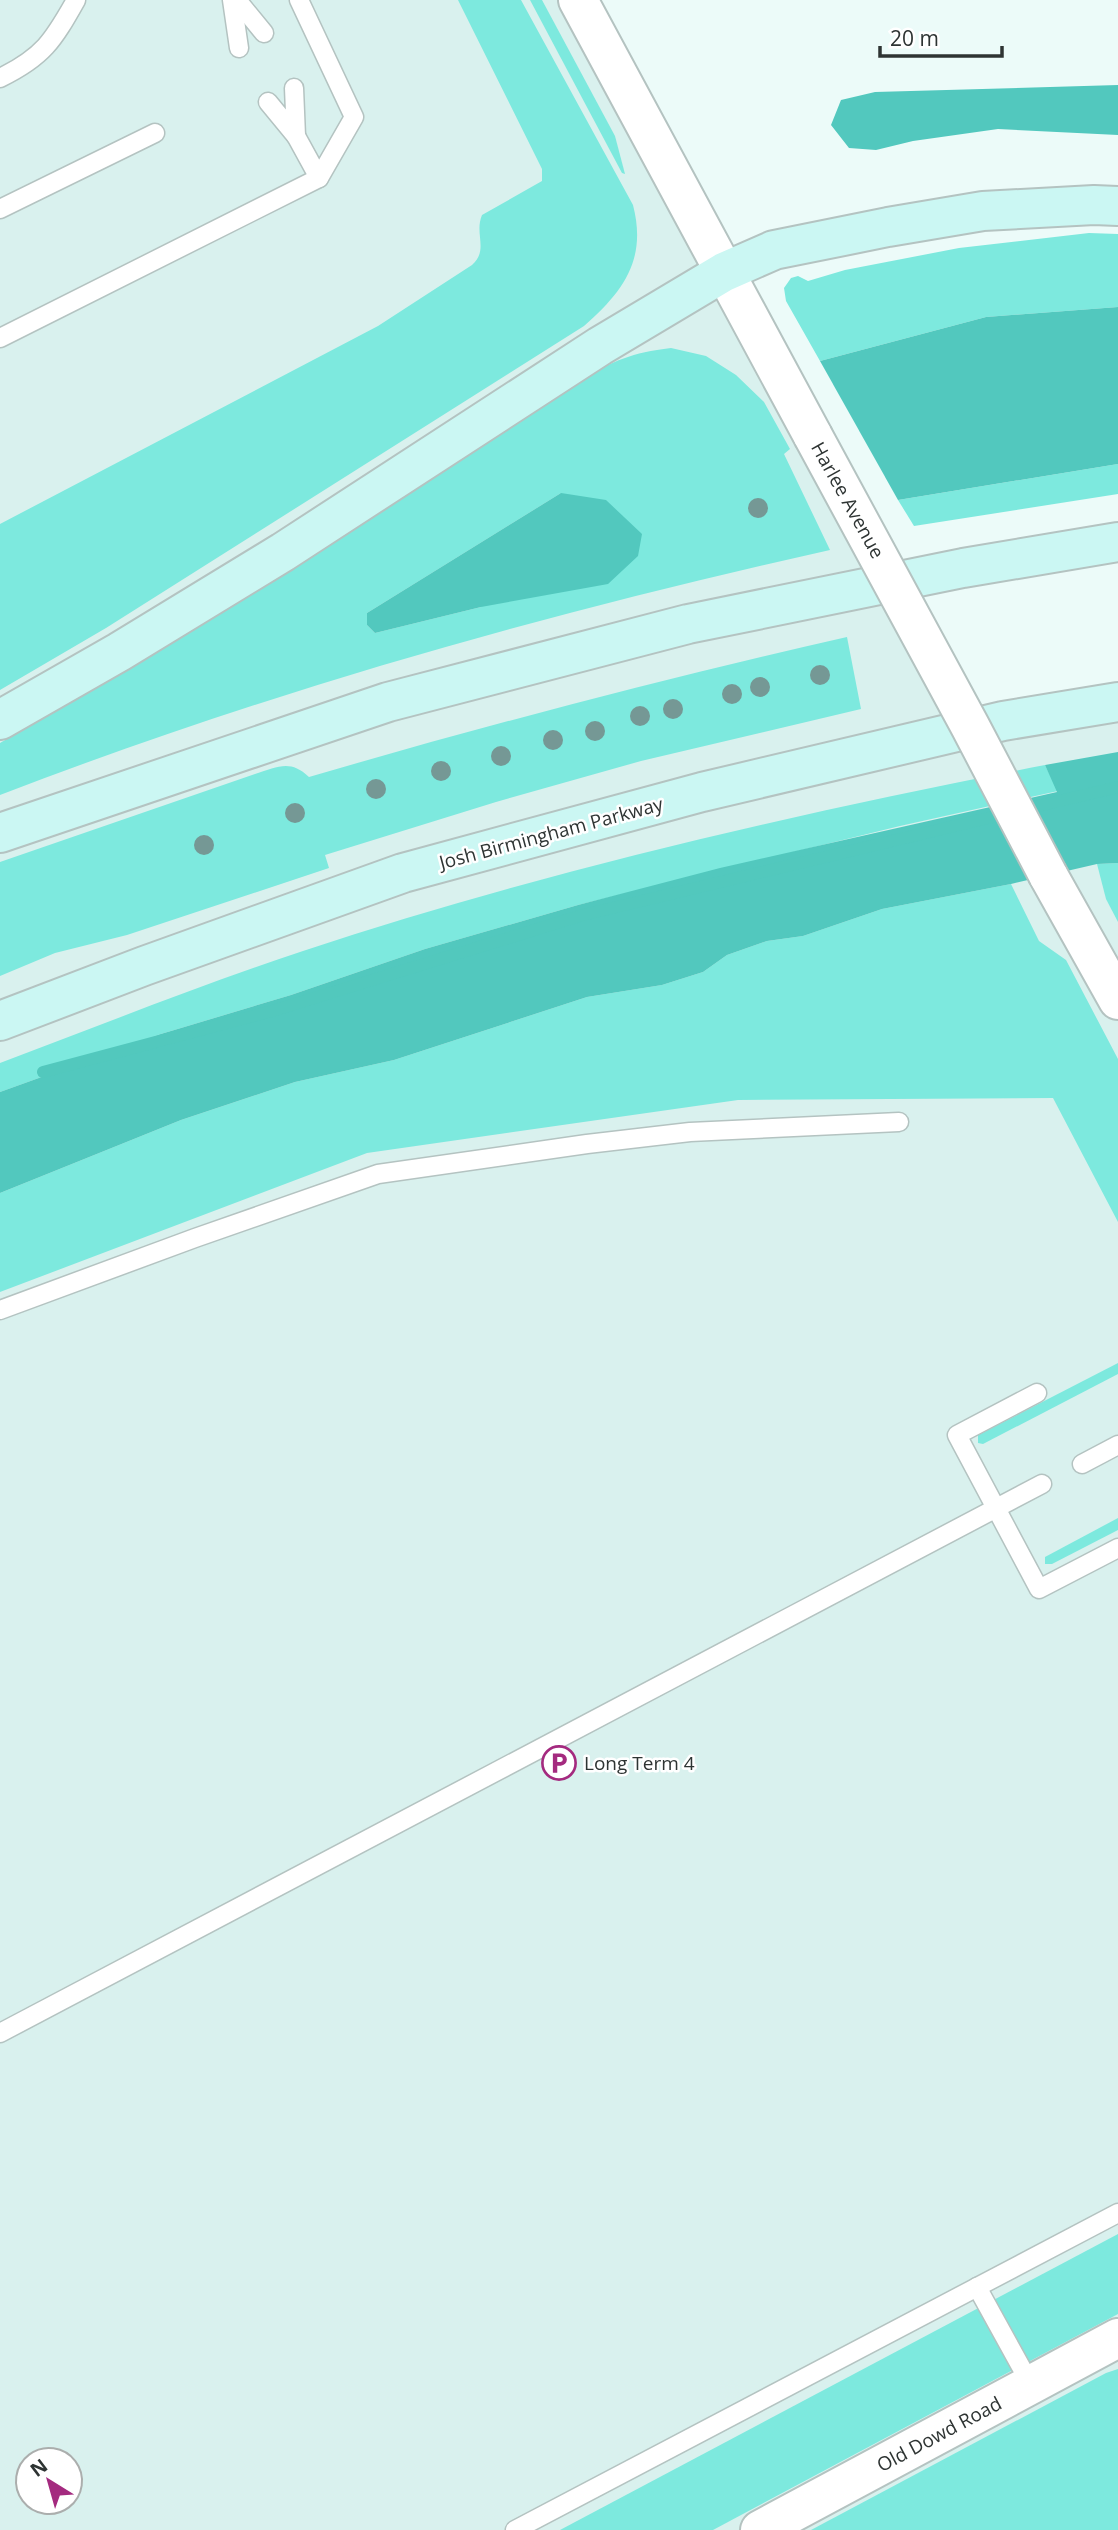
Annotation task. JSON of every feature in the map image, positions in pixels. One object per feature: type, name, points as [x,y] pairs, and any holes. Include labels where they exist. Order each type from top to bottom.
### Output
[{"type":"main road","points":[[0,720],[119,652],[283,552],[600,346],[724,272],[774,250],[929,220],[983,211],[1118,206]]},
{"type":"main road","points":[[0,833],[414,695],[688,624],[963,568],[1118,542]]},
{"type":"main road","name":"Josh Birmingham Parkway","points":[[0,1021],[403,873],[729,786],[1003,721],[1118,702]]},
{"type":"street","name":"Harlee Avenue","points":[[578,0],[1048,875],[1118,1000]]},
{"type":"street","name":"Old Dowd Road","points":[[760,2530],[1118,2339]]},
{"type":"lane","points":[[0,78],[37,56],[55,37],[76,0]]},
{"type":"lane","points":[[235,0],[264,33]]},
{"type":"lane","points":[[235,0],[239,48]]},
{"type":"lane","points":[[0,338],[319,178],[354,117],[299,0]]},
{"type":"lane","points":[[294,88],[296,136]]},
{"type":"lane","points":[[268,102],[296,136],[319,178]]},
{"type":"lane","points":[[0,209],[155,133]]},
{"type":"lane","points":[[0,1310],[276,1208],[378,1174],[587,1143],[690,1132],[899,1122]]},
{"type":"lane","points":[[1037,1393],[957,1435],[995,1509],[1039,1589],[1118,1548]]},
{"type":"lane","points":[[1082,1464],[1118,1445]]},
{"type":"lane","points":[[0,2033],[1042,1484]]},
{"type":"lane","points":[[515,2530],[1118,2213]]},
{"type":"lane","points":[[977,2287],[1031,2385]]},
{"type":"shaded area","points":[[0,0],[576,0],[970,726],[1118,702],[1118,2530],[0,2530]]},
{"type":"shaded area","points":[[458,0],[521,0],[633,205],[637,242],[629,273],[621,287],[584,326],[106,628],[0,690],[0,524],[378,326],[472,265],[480,254],[479,229],[482,215],[542,181],[542,169]]},
{"type":"shaded area","points":[[530,0],[542,0],[615,136],[625,174],[622,173]]},
{"type":"shaded area","points":[[1118,85],[1118,135],[998,129],[913,141],[876,150],[849,148],[831,125],[841,100],[875,92]]},
{"type":"shaded area","points":[[1089,233],[1118,234],[1118,307],[986,317],[820,361],[786,301],[784,288],[791,278],[798,276],[808,281],[845,270],[959,248]]},
{"type":"shaded area","points":[[1118,307],[1118,464],[898,500],[820,361],[986,317]]},
{"type":"shaded area","points":[[671,348],[706,356],[736,375],[764,402],[790,449],[784,454],[830,550],[619,600],[410,657],[204,722],[0,795],[0,743],[164,647],[580,380],[624,358]],"holes":[[[561,493],[481,607],[375,633],[367,625],[367,613]]]},
{"type":"shaded area","points":[[1118,464],[1118,494],[914,526],[898,500]]},
{"type":"shaded area","points":[[561,493],[606,500],[642,534],[638,556],[608,584],[481,607],[375,633],[367,625],[367,613]]},
{"type":"shaded area","points":[[847,637],[861,709],[641,761],[325,855],[329,868],[127,935],[55,953],[0,976],[0,862],[277,767],[290,766],[309,777],[577,703]]},
{"type":"shaded area","points":[[1118,752],[1118,863],[1097,864],[882,909],[803,936],[767,941],[727,955],[703,972],[662,985],[587,997],[394,1060],[295,1082],[181,1120],[0,1193],[0,1092],[161,1034],[291,995],[425,949],[578,905],[720,868],[1057,792],[1045,765]]},
{"type":"shaded area","points":[[1045,765],[1058,791],[900,826],[578,905],[425,949],[291,995],[161,1034],[0,1092],[0,1063],[227,978],[394,922],[671,846],[857,803]]},
{"type":"shaded area","points":[[1118,863],[1118,922],[1106,899],[1097,864]]},
{"type":"shaded area","points":[[1011,884],[1039,941],[1066,960],[1118,1059],[1118,1222],[1053,1098],[738,1100],[367,1153],[0,1292],[0,1193],[181,1120],[295,1082],[394,1060],[587,997],[662,985],[703,972],[727,955],[767,941],[803,936],[882,909]]},
{"type":"shaded area","points":[[1118,1363],[1118,1374],[983,1444],[978,1443],[978,1435]]},
{"type":"shaded area","points":[[1118,1518],[1118,1530],[1052,1564],[1045,1564],[1045,1557]]},
{"type":"shaded area","points":[[1118,2234],[1118,2314],[713,2530],[560,2530]]},
{"type":"shaded area","points":[[1118,2369],[1118,2530],[811,2530],[1106,2373]]},
{"type":"waterway","points":[[43,1072],[272,1011],[583,915],[1118,787]]},
{"type":"place","name":"Long Term 4","points":[[559,1763]]}]
